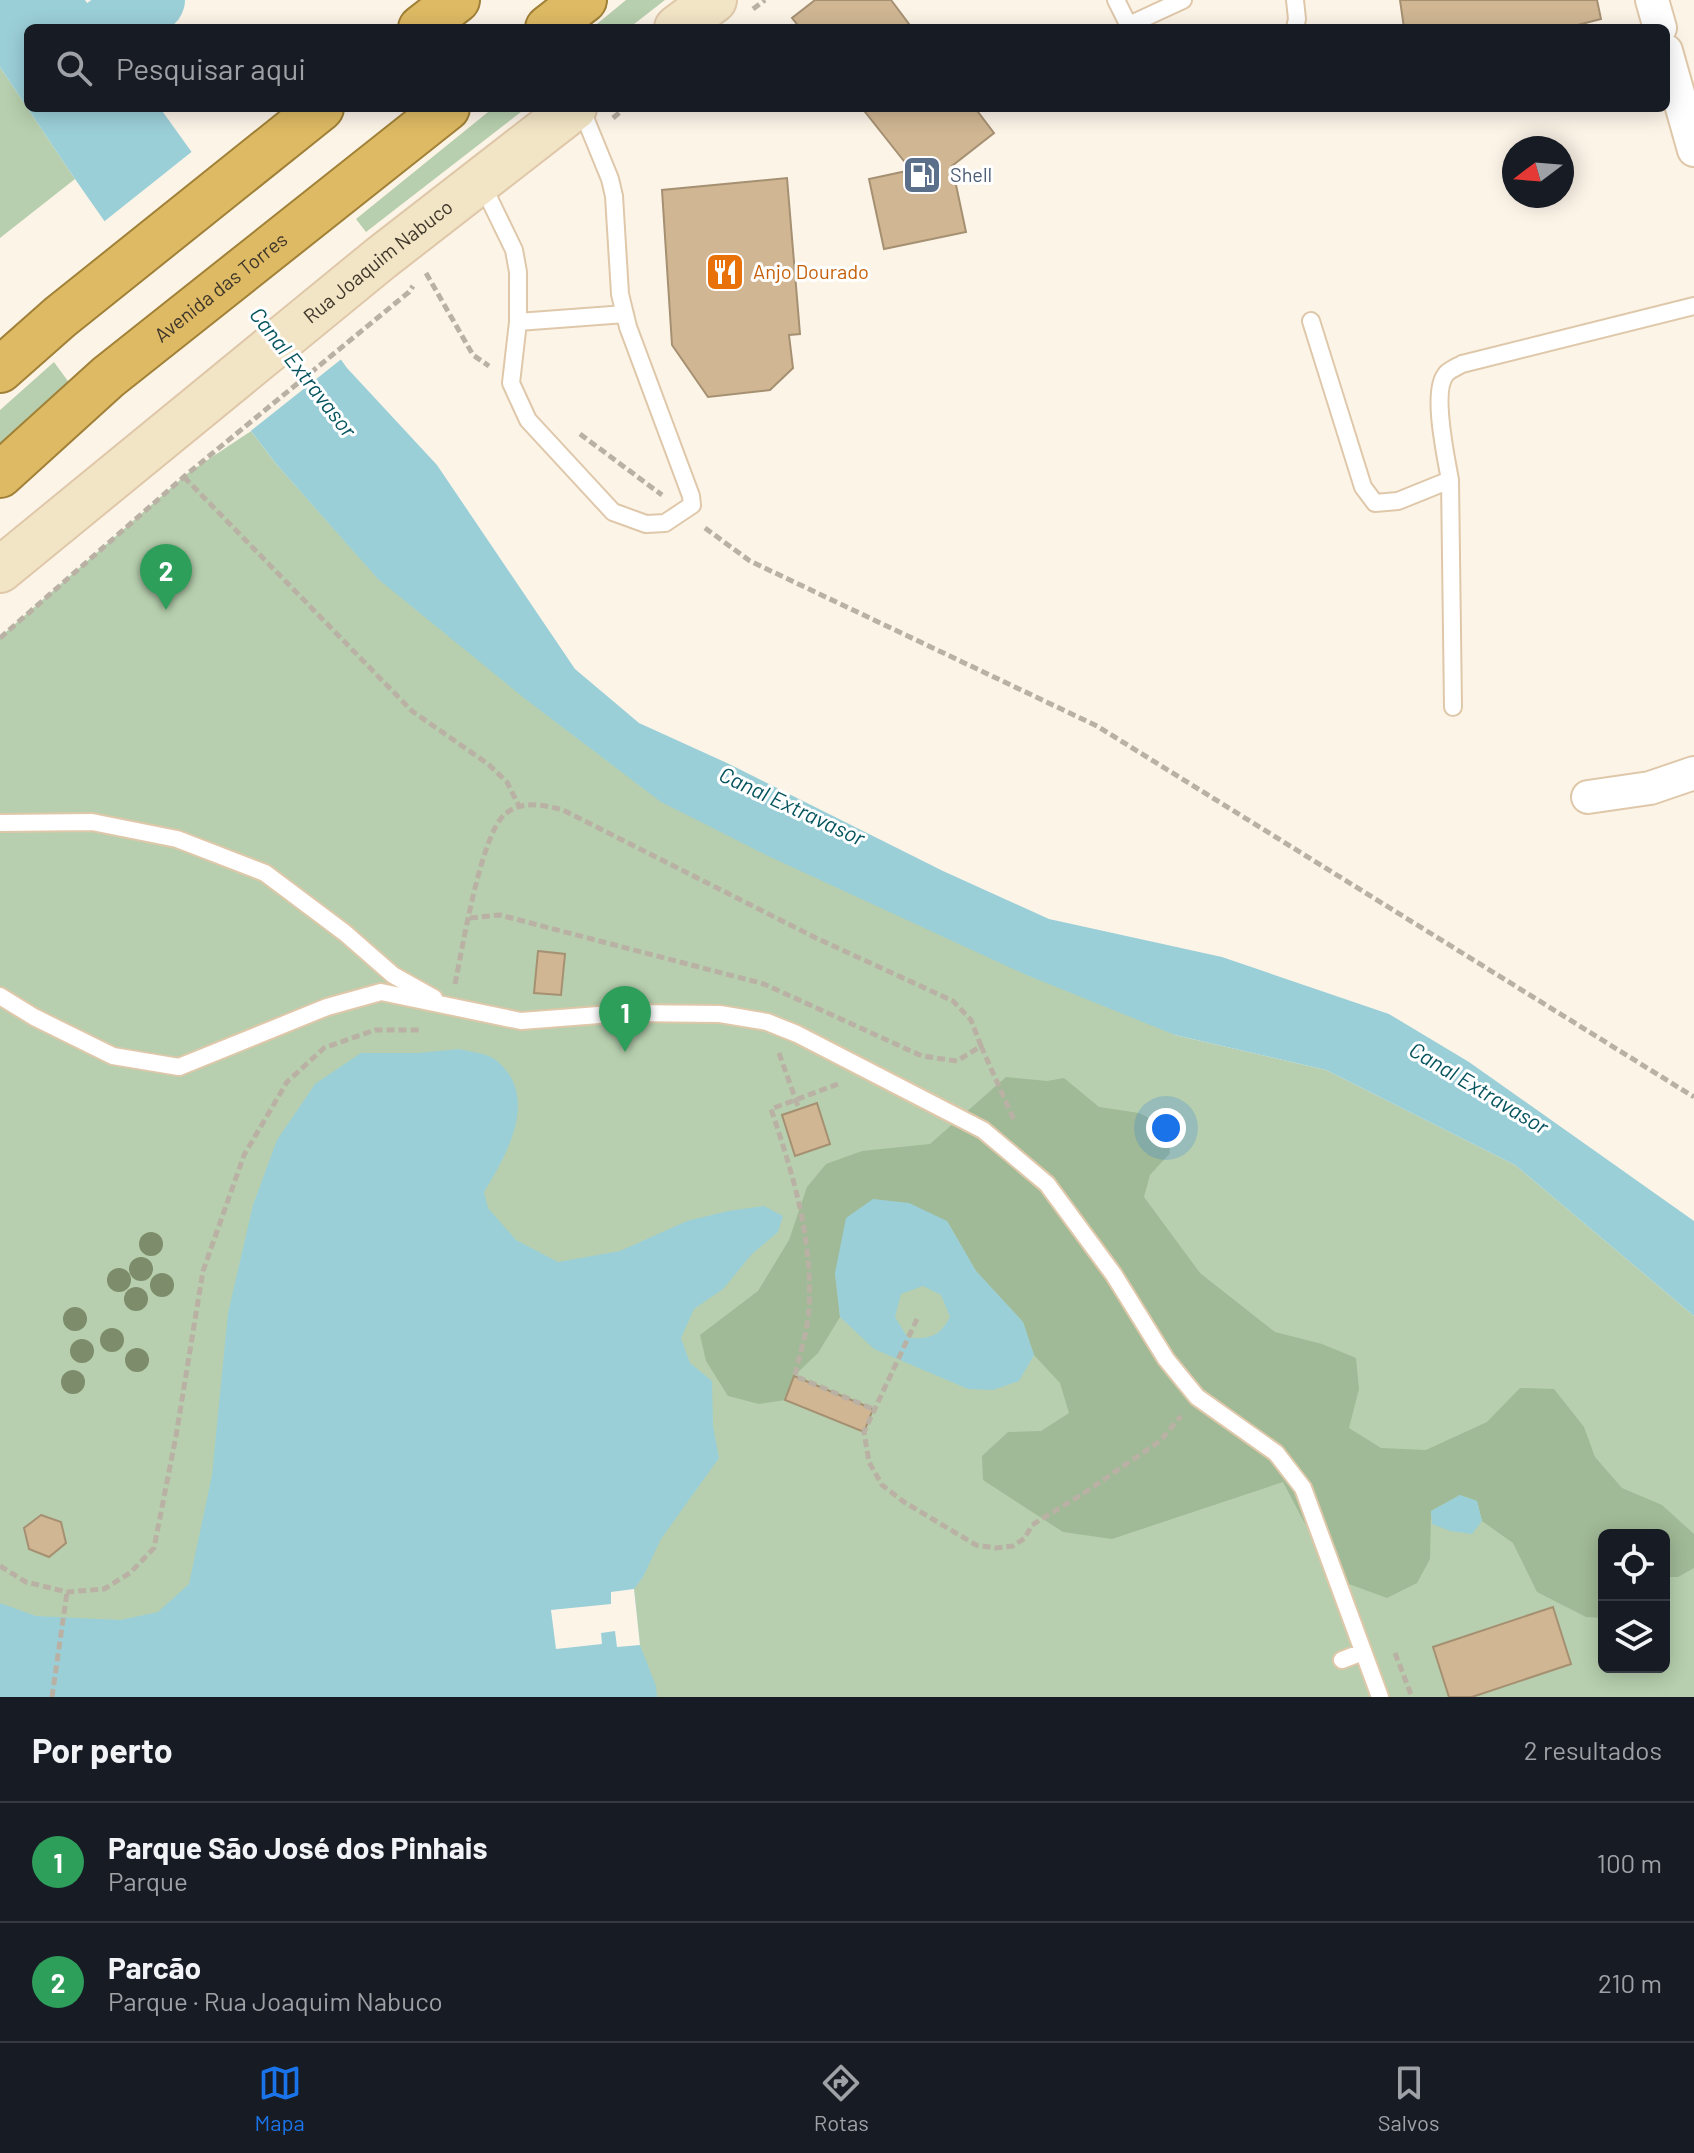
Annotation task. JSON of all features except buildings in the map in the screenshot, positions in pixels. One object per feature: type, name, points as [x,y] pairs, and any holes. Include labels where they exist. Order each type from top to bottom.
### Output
[{"type":"highway","points":[[426,24],[457,0]]},
{"type":"highway","points":[[553,24],[584,0]]},
{"type":"highway","points":[[0,370],[60,317],[316,112]]},
{"type":"highway","name":"Avenida das Torres","points":[[0,475],[108,377],[442,112]]},
{"type":"main road","points":[[682,24],[714,0]]},
{"type":"main road","name":"Rua Joaquim Nabuco","points":[[0,570],[394,248],[569,112]]},
{"type":"street","points":[[1652,0],[1659,24]]},
{"type":"street","points":[[1670,65],[1694,150]]},
{"type":"street","points":[[1588,797],[1650,788],[1694,773]]},
{"type":"lane","points":[[1116,0],[1128,24]]},
{"type":"lane","points":[[1133,24],[1183,0]]},
{"type":"lane","points":[[1295,0],[1296,24]]},
{"type":"lane","points":[[480,180],[514,250],[518,272],[518,322],[511,383],[528,420],[613,512],[646,524],[665,523],[692,505],[691,496],[625,314],[620,294],[614,196],[598,143],[583,112]]},
{"type":"lane","points":[[1453,707],[1450,480],[1443,445],[1440,386],[1446,373],[1462,364],[1694,306]]},
{"type":"lane","points":[[518,322],[625,314]]},
{"type":"lane","points":[[1311,321],[1363,487],[1375,503],[1398,501],[1450,480]]},
{"type":"lane","points":[[0,823],[92,822],[177,839],[265,873],[345,933],[393,975],[450,1007]]},
{"type":"lane","points":[[0,996],[34,1017],[113,1056],[179,1067],[327,1007],[381,992],[521,1021],[641,1013],[720,1014],[767,1022],[797,1034],[983,1130],[1047,1184],[1114,1275],[1166,1359],[1197,1397],[1276,1453],[1303,1488],[1380,1697]]},
{"type":"lane","points":[[1342,1660],[1363,1652]]},
{"type":"path","points":[[394,248],[473,355],[511,383]]},
{"type":"path","points":[[0,638],[185,476],[409,292]]},
{"type":"path","points":[[573,429],[750,561],[1097,726],[1694,1097]]},
{"type":"path","points":[[185,476],[412,711],[488,764],[507,782],[519,806]]},
{"type":"path","points":[[0,1566],[26,1582],[67,1592],[104,1589],[130,1573],[154,1548],[203,1271],[244,1155],[287,1082],[324,1048],[375,1030],[426,1030],[443,1020],[450,1007],[489,840],[503,816],[519,806],[542,804],[563,810],[816,938],[953,1001],[971,1020],[1015,1122]]},
{"type":"path","points":[[469,918],[500,915],[764,984],[922,1056],[957,1061],[981,1046]]},
{"type":"path","points":[[767,1022],[799,1109]]},
{"type":"path","points":[[872,1073],[771,1109],[795,1180],[806,1233],[809,1311],[795,1376],[873,1409]]},
{"type":"path","points":[[917,1319],[864,1432],[869,1462],[882,1485],[904,1502],[976,1545],[995,1548],[1013,1546],[1025,1538],[1032,1525],[1160,1441],[1197,1397]]},
{"type":"path","points":[[52,1697],[67,1592]]},
{"type":"path","points":[[1390,1641],[1412,1697]]},
{"type":"green space","points":[[626,0],[665,0],[634,24],[597,24]]},
{"type":"green space","points":[[0,67],[24,103],[24,112],[30,112],[75,179],[0,238]]},
{"type":"green space","points":[[488,112],[521,112],[366,232],[356,219]]},
{"type":"green space","points":[[54,362],[73,388],[0,454],[0,410]]},
{"type":"green space","points":[[251,431],[277,465],[378,578],[1175,1035],[1326,1070],[1515,1165],[1694,1316],[1694,1697],[0,1697],[0,637],[188,473]]},
{"type":"green space","points":[[1006,1077],[1047,1081],[1064,1078],[1099,1107],[1139,1113],[1168,1128],[1170,1153],[1150,1175],[1144,1197],[1200,1273],[1275,1332],[1322,1344],[1356,1358],[1359,1389],[1349,1428],[1381,1448],[1426,1450],[1487,1422],[1520,1388],[1554,1389],[1584,1427],[1595,1457],[1622,1488],[1662,1505],[1694,1534],[1694,1568],[1678,1577],[1670,1577],[1670,1529],[1598,1529],[1598,1618],[1586,1617],[1537,1592],[1513,1543],[1482,1521],[1477,1501],[1460,1495],[1431,1511],[1430,1559],[1417,1583],[1387,1598],[1349,1584],[1304,1522],[1283,1482],[1112,1539],[1063,1532],[983,1480],[982,1456],[1008,1432],[1041,1431],[1069,1413],[1060,1383],[1034,1355],[1023,1322],[976,1271],[947,1221],[835,1273],[840,1317],[818,1353],[794,1376],[785,1400],[759,1404],[728,1396],[706,1361],[700,1335],[758,1291],[789,1240],[807,1187],[826,1164],[862,1151],[930,1144]]},
{"type":"water","points":[[0,0],[85,0],[102,24],[24,24],[24,103],[0,67]]},
{"type":"water","name":"Canal Extravasor","points":[[30,112],[163,112],[347,368],[437,465],[575,669],[639,723],[727,763],[943,871],[1049,919],[1222,957],[1389,1014],[1469,1062],[1694,1221],[1694,1316],[1515,1165],[1326,1070],[1175,1035],[1024,974],[768,856],[661,802],[524,698],[378,579],[277,465],[251,431]]},
{"type":"water","points":[[459,1049],[496,1060],[509,1074],[516,1090],[516,1125],[502,1160],[484,1192],[488,1208],[516,1240],[558,1262],[620,1251],[687,1221],[728,1211],[764,1206],[783,1216],[778,1232],[752,1254],[723,1289],[694,1309],[681,1338],[690,1363],[712,1381],[713,1426],[719,1458],[661,1539],[634,1589],[640,1645],[656,1686],[657,1697],[0,1697],[0,1603],[36,1616],[120,1620],[158,1612],[189,1584],[212,1475],[228,1313],[253,1205],[277,1140],[315,1084],[361,1053]]},
{"type":"water","points":[[873,1199],[909,1203],[947,1221],[976,1271],[1023,1322],[1034,1355],[1019,1381],[993,1390],[968,1389],[874,1349],[840,1317],[835,1273],[846,1218]],"holes":[[[923,1286],[941,1295],[950,1317],[946,1324],[933,1335],[908,1338],[895,1317],[901,1294]]]},
{"type":"water","points":[[1460,1495],[1477,1501],[1482,1521],[1472,1534],[1450,1531],[1432,1524],[1431,1511]]},
{"type":"pier","points":[[194,150],[344,357],[248,433],[101,224]]},
{"type":"pier","points":[[634,1589],[640,1645],[617,1647],[615,1631],[601,1633],[602,1644],[556,1649],[551,1610],[611,1604],[611,1592]]},
{"type":"waterway","points":[[114,24],[153,0]]},
{"type":"place","name":"Shell","points":[[922,175]]},
{"type":"place","name":"Anjo Dourado","points":[[725,272]]},
{"type":"place","name":"Parcão","points":[[166,610]]},
{"type":"place","name":"Parque São José dos Pinhais","points":[[625,1052]]}]
